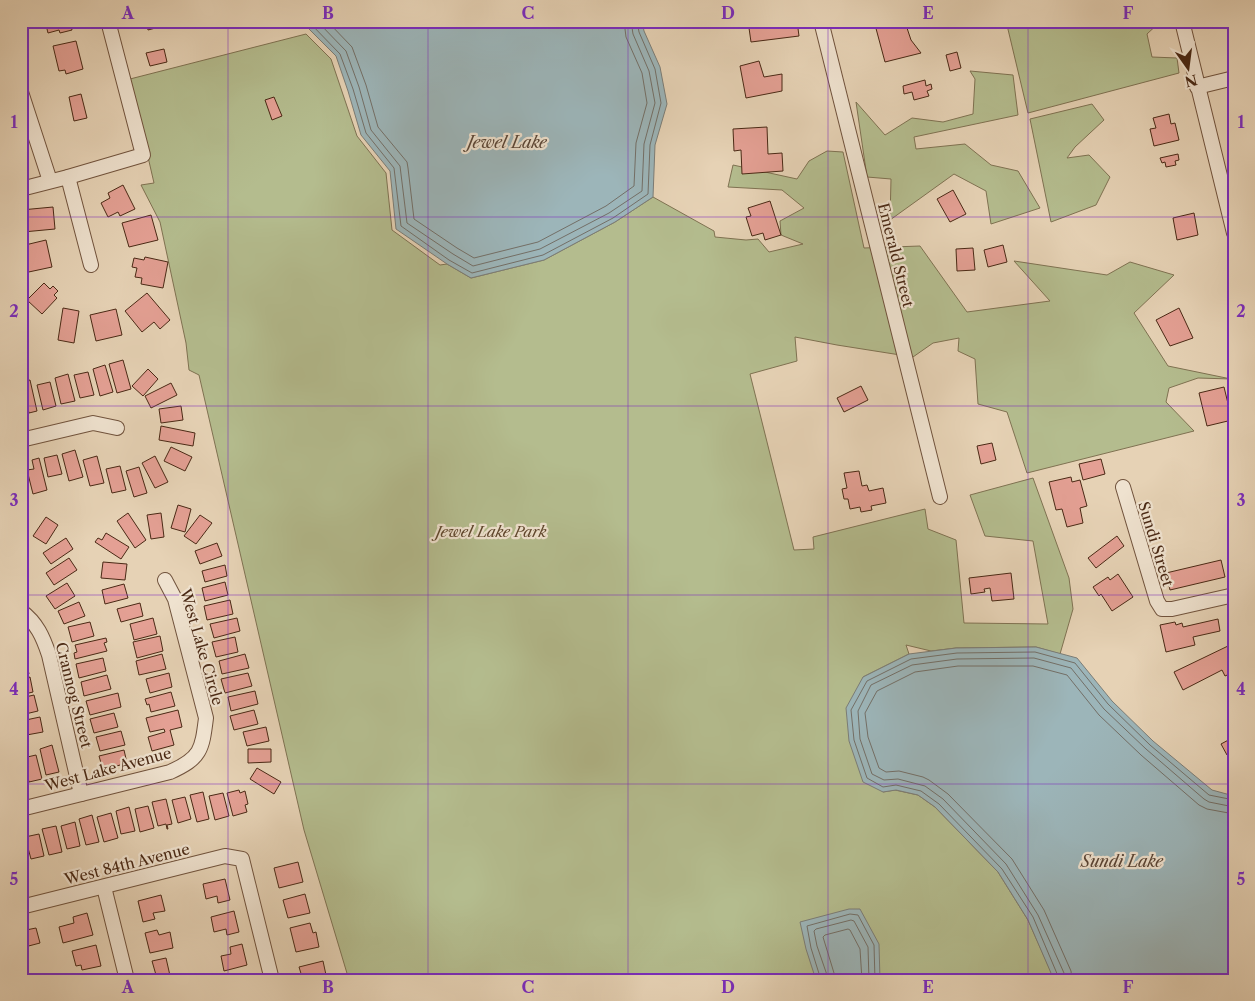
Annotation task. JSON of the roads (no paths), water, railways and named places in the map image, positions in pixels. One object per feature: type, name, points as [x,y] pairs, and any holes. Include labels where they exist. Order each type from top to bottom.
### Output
[{"type":"street","points":[[21,189],[143,155],[108,21]]},
{"type":"street","name":"Emerald Street","points":[[821,21],[940,498]]},
{"type":"street","points":[[1182,21],[1234,233]]},
{"type":"street","points":[[1197,87],[1234,78]]},
{"type":"street","points":[[21,92],[50,182]]},
{"type":"street","points":[[68,177],[91,265]]},
{"type":"street","points":[[21,440],[93,423],[117,428]]},
{"type":"street","name":"Sundi Street","points":[[1122,487],[1157,601],[1162,609],[1172,610],[1234,595]]},
{"type":"street","name":"West Lake Circle","points":[[165,580],[175,599],[206,718],[204,737],[199,752]]},
{"type":"street","name":"Crannog Street","points":[[22,610],[42,635],[49,655],[81,794]]},
{"type":"street","name":"West Lake Avenue","points":[[21,809],[170,772],[187,764],[199,752]]},
{"type":"street","name":"West 84th Avenue","points":[[21,907],[225,856],[242,859],[272,980]]},
{"type":"street","points":[[104,887],[127,980]]},
{"type":"water","name":"Jewel Lake","points":[[301,21],[642,21],[644,31],[660,67],[667,104],[655,145],[653,197],[615,222],[544,260],[471,278],[396,229],[390,171],[361,135],[336,56]]},
{"type":"water","name":"Sundi Lake","points":[[1036,647],[1077,658],[1112,701],[1153,741],[1212,790],[1234,796],[1234,980],[1054,980],[1028,920],[998,872],[935,807],[918,795],[896,790],[883,792],[863,782],[849,741],[846,708],[863,677],[909,654],[956,648]]},
{"type":"water","points":[[849,909],[860,909],[879,944],[880,980],[816,980],[800,922]]},
{"type":"park label","name":"Jewel Lake Park","points":[[491,531]]}]
